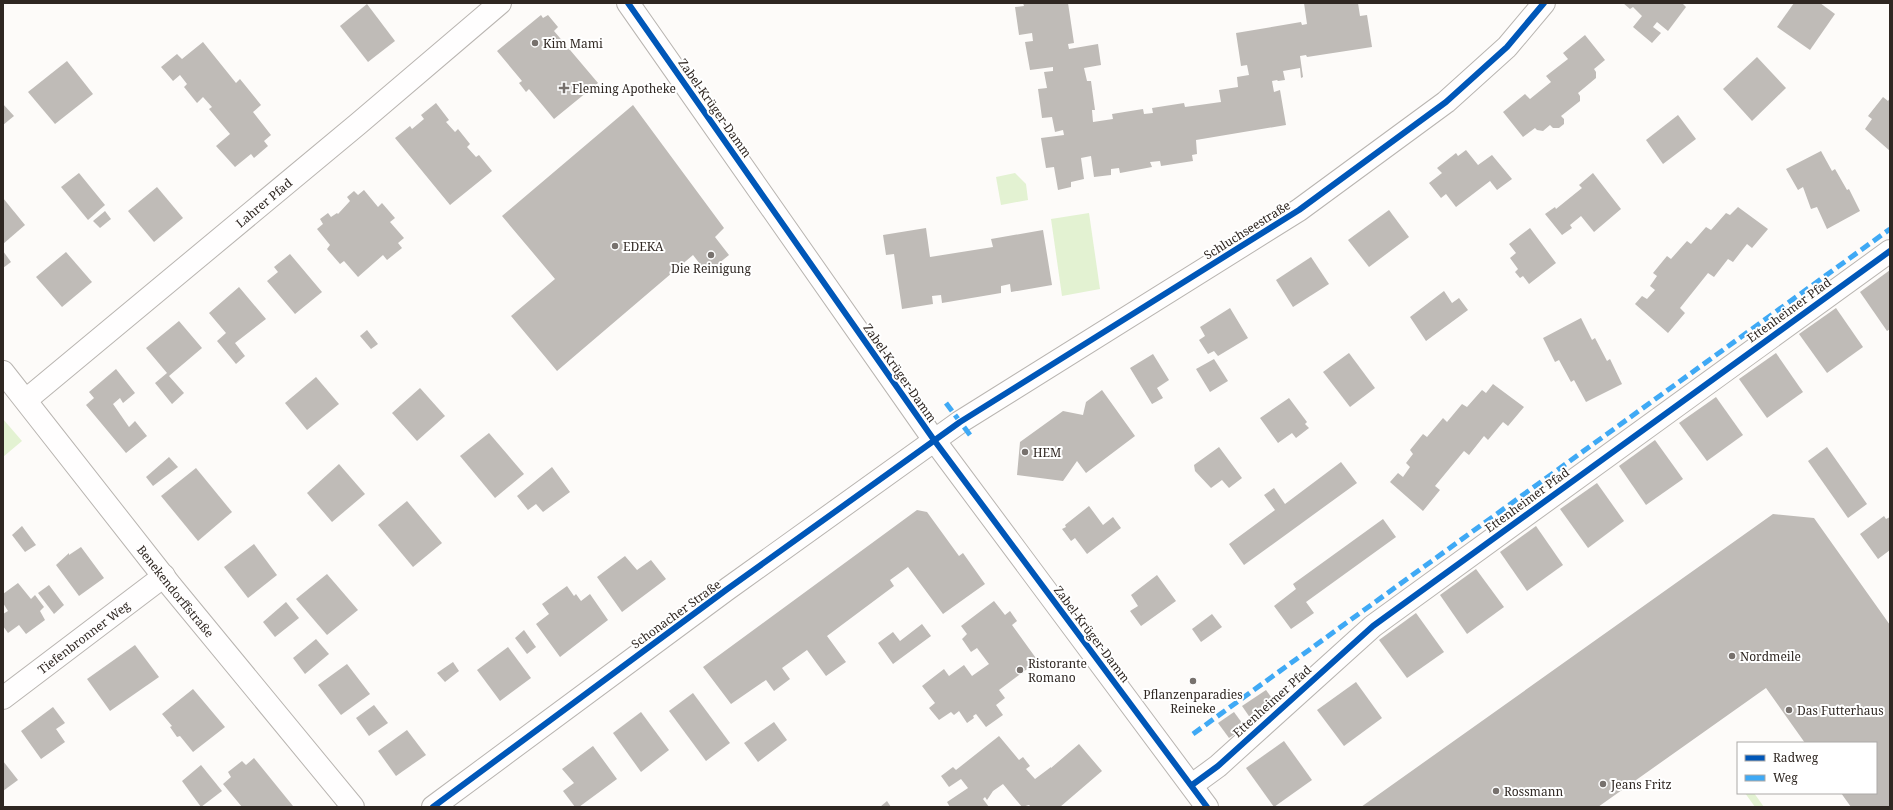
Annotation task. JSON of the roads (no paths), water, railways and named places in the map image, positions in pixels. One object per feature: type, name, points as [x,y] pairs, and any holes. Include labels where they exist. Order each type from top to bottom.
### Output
[{"type":"street","name":"Lahrer Pfad","points":[[26,400],[358,124],[500,3]]},
{"type":"street","name":"Zabel-Krüger-Damm","points":[[628,3],[934,440],[1192,785],[1206,807]]},
{"type":"street","name":"Schluchseestraße","points":[[934,440],[960,422],[1298,210],[1446,102],[1506,47],[1544,3]]},
{"type":"street","name":"Ettenheimer Pfad","points":[[1192,785],[1218,766],[1373,626],[1890,250]]},
{"type":"street","name":"Benekendorffstraße","points":[[3,372],[164,576],[353,807]]},
{"type":"street","name":"Schonacher Straße","points":[[433,807],[726,590],[934,440]]},
{"type":"street","name":"Tiefenbronner Weg","points":[[3,698],[164,576]]},
{"type":"place","name":"Kim Mami","points":[[535,43]]},
{"type":"place","name":"Fleming Apotheke","points":[[564,88]]},
{"type":"place","name":"EDEKA","points":[[615,246]]},
{"type":"place","name":"Die Reinigung","points":[[711,255]]},
{"type":"place","name":"HEM","points":[[1025,452]]},
{"type":"place","name":"Nordmeile","points":[[1732,656]]},
{"type":"place","name":"Ristorante Romano","points":[[1020,670]]},
{"type":"place","name":"Pflanzenparadies Reineke","points":[[1193,681]]},
{"type":"place","name":"Das Futterhaus","points":[[1789,710]]},
{"type":"place","name":"Jeans Fritz","points":[[1603,784]]},
{"type":"place","name":"Rossmann","points":[[1496,791]]}]
